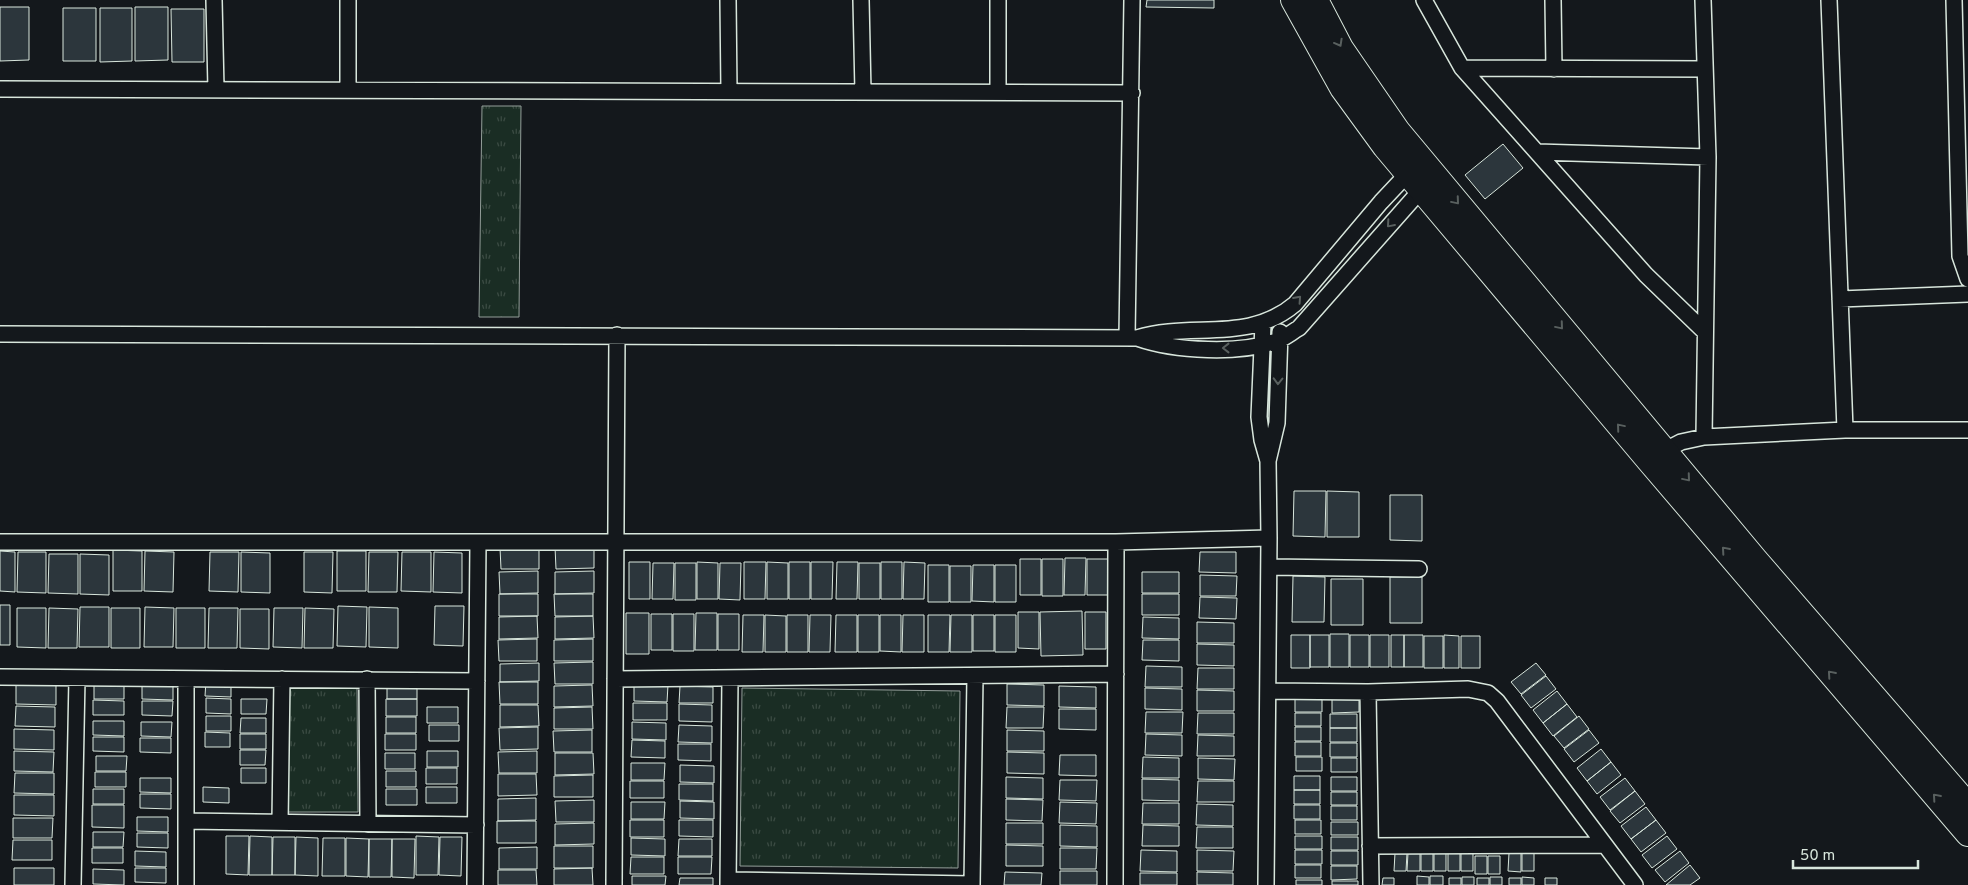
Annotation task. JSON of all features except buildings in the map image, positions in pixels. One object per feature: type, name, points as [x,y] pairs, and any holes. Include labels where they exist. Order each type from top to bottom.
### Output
[{"type":"main road","points":[[1293,0],[1342,88],[1421,174],[1968,834]]},
{"type":"main road","points":[[1316,0],[1342,48],[1398,132],[1421,174]]},
{"type":"main road","points":[[1656,456],[1968,805]]},
{"type":"street","points":[[214,0],[216,90]]},
{"type":"street","points":[[348,0],[348,90]]},
{"type":"street","points":[[728,0],[729,91]]},
{"type":"street","points":[[861,0],[863,92]]},
{"type":"street","points":[[998,0],[998,92]]},
{"type":"street","points":[[1132,0],[1132,337]]},
{"type":"street","points":[[1424,0],[1462,68],[1646,275],[1705,332]]},
{"type":"street","points":[[1553,0],[1554,69]]},
{"type":"street","points":[[1703,0],[1708,157],[1704,437]]},
{"type":"street","points":[[1830,0],[1844,430]]},
{"type":"street","points":[[1954,0],[1962,78],[1960,256],[1968,279]]},
{"type":"street","points":[[1462,68],[1705,69]]},
{"type":"street","points":[[0,89],[1132,93]]},
{"type":"street","points":[[1537,152],[1708,157]]},
{"type":"street","points":[[1132,337],[1178,347],[1232,349],[1279,340],[1299,328],[1421,174]]},
{"type":"street","points":[[0,334],[1132,337],[1152,333],[1242,329],[1263,324],[1282,315],[1295,304],[1421,174]]},
{"type":"street","points":[[1840,298],[1968,294]]},
{"type":"street","points":[[1266,885],[1268,461],[1277,423],[1279,340],[1282,315]]},
{"type":"street","points":[[1263,324],[1259,417],[1262,440],[1268,461]]},
{"type":"street","points":[[614,885],[618,335]]},
{"type":"street","points":[[1656,456],[1681,442],[1704,437],[1844,430],[1968,430]]},
{"type":"street","points":[[0,542],[1116,542],[1269,538]]},
{"type":"street","points":[[475,885],[478,542]]},
{"type":"street","points":[[1115,885],[1116,542]]},
{"type":"street","points":[[1269,567],[1419,569]]},
{"type":"street","points":[[615,679],[1116,674]]},
{"type":"street","points":[[730,678],[728,882],[972,884],[975,676]]},
{"type":"street","points":[[0,677],[477,681]]},
{"type":"street","points":[[73,885],[77,678]]},
{"type":"street","points":[[186,679],[186,885]]},
{"type":"street","points":[[280,822],[282,679]]},
{"type":"street","points":[[367,679],[368,824]]},
{"type":"street","points":[[1268,691],[1368,692],[1468,689],[1488,693],[1497,701],[1635,885]]},
{"type":"street","points":[[1368,692],[1371,885]]},
{"type":"street","points":[[186,821],[476,825]]},
{"type":"street","points":[[1370,846],[1604,845]]},
{"type":"green space","points":[[482,106],[521,106],[519,317],[479,317]]},
{"type":"green space","points":[[357,687],[358,812],[288,812],[287,688]]},
{"type":"green space","points":[[742,688],[960,691],[958,868],[740,866]]}]
